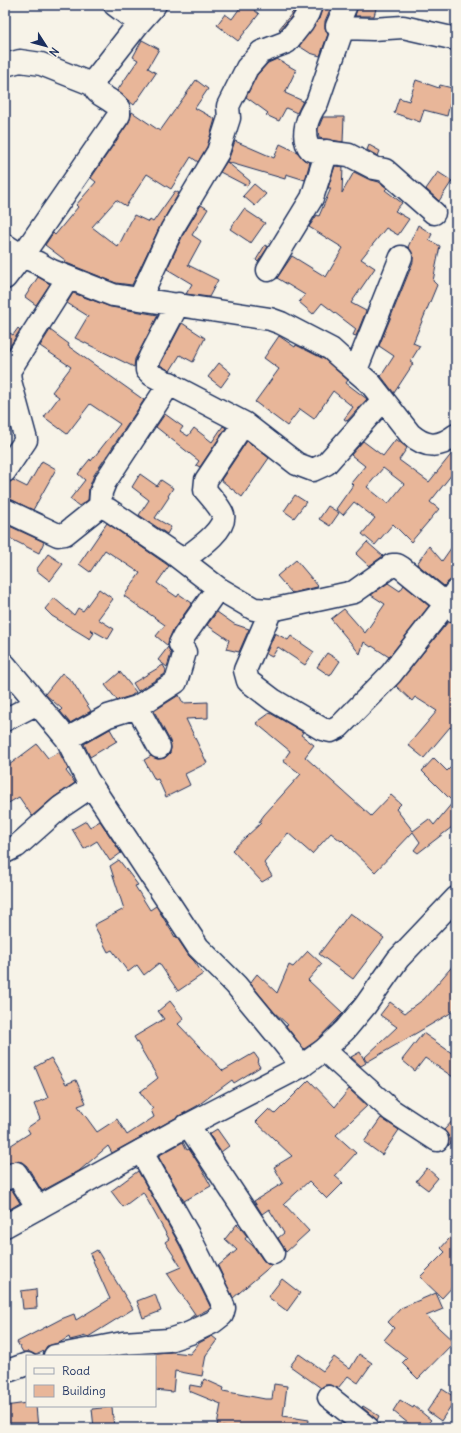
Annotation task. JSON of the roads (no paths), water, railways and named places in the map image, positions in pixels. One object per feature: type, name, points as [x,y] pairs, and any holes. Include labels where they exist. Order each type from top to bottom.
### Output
[{"type":"street","points":[[115,5],[139,23]]},
{"type":"street","points":[[94,85],[96,78],[155,5]]},
{"type":"street","points":[[140,298],[166,241],[218,152],[229,118],[228,106],[247,68],[261,52],[287,42],[305,18],[311,5]]},
{"type":"street","points":[[346,5],[338,26],[343,28],[373,29],[403,27],[456,38]]},
{"type":"street","points":[[343,28],[317,103],[310,113],[305,133],[308,147],[311,150],[349,155],[374,168],[385,170],[434,213]]},
{"type":"street","points":[[5,65],[20,61],[41,64],[94,85],[99,94],[113,102],[119,109],[119,115],[14,250],[5,278]]},
{"type":"street","points":[[268,270],[312,198],[327,151]]},
{"type":"street","points":[[14,250],[68,278],[113,295],[270,319],[281,323],[331,349],[356,370],[371,384],[410,434],[418,441],[427,445],[436,445],[447,442],[456,435]]},
{"type":"street","points":[[356,370],[401,258]]},
{"type":"street","points":[[5,471],[26,440],[10,380],[10,371],[68,278]]},
{"type":"street","points":[[178,304],[147,364],[147,370],[152,375],[170,383],[244,423],[297,464],[313,470],[326,464],[382,400]]},
{"type":"street","points":[[5,510],[58,535],[65,534],[100,506],[101,492],[105,482],[170,383]]},
{"type":"street","points":[[183,560],[215,534],[224,519],[223,513],[205,490],[206,480],[244,423]]},
{"type":"street","points":[[100,506],[109,510],[183,560],[218,588],[254,609],[271,610],[354,592],[392,564],[402,568],[452,602],[391,674],[339,727],[331,731],[322,729],[273,700],[248,681],[245,670],[271,610]]},
{"type":"street","points":[[67,739],[108,716],[137,708],[176,682],[185,652],[180,644],[218,588]]},
{"type":"street","points":[[5,665],[36,704],[67,739],[92,786],[198,947],[236,985],[302,1066]]},
{"type":"street","points":[[5,720],[36,704]]},
{"type":"street","points":[[137,708],[159,747]]},
{"type":"street","points":[[5,852],[17,846],[69,801],[92,786]]},
{"type":"street","points":[[5,1226],[188,1125],[302,1066],[324,1050],[345,1030],[365,1006],[398,959],[456,898]]},
{"type":"street","points":[[324,1050],[391,1110],[437,1140]]},
{"type":"street","points":[[188,1125],[273,1253]]},
{"type":"street","points":[[60,1355],[124,1343],[169,1340],[190,1333],[222,1316],[224,1308],[220,1298],[190,1238],[141,1151]]},
{"type":"street","points":[[5,1179],[16,1173],[38,1208]]},
{"type":"street","points":[[5,1372],[26,1364]]},
{"type":"street","points":[[329,1397],[368,1428]]}]
